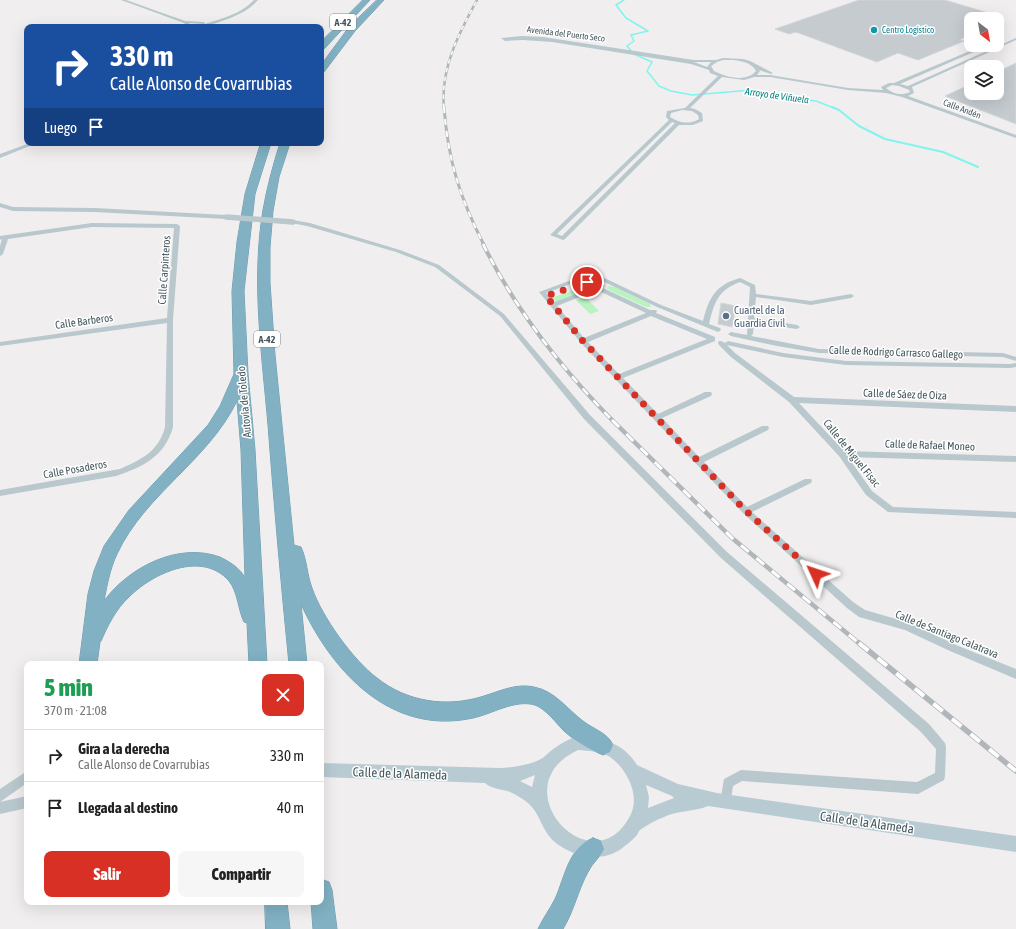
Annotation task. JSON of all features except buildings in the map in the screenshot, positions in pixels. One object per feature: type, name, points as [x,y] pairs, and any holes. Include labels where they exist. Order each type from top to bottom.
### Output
[{"type":"highway","name":"A-42","points":[[324,44],[367,0]]},
{"type":"highway","points":[[379,2],[385,0]]},
{"type":"highway","name":"A-42","points":[[324,66],[352,29],[379,2]]},
{"type":"highway","name":"Autovía de Toledo","points":[[258,661],[248,450],[241,374],[238,292],[242,242],[250,194],[265,146]]},
{"type":"highway","name":"A-42","points":[[284,146],[273,185],[266,227],[264,306],[298,661]]},
{"type":"highway","points":[[88,661],[97,590],[102,570],[110,551],[135,514],[210,432],[225,411],[236,381],[241,374]]},
{"type":"highway","points":[[285,536],[293,544],[305,593],[318,621],[350,667],[373,688],[399,703],[427,711],[468,710],[522,695],[535,696],[543,700],[577,729],[603,745]]},
{"type":"highway","points":[[91,643],[102,620],[122,592],[134,582],[158,567],[185,559],[212,562],[225,568],[236,577],[256,628]]},
{"type":"highway","points":[[550,929],[563,907],[580,864],[593,850]]},
{"type":"highway","points":[[276,905],[278,929]]},
{"type":"highway","points":[[323,905],[325,929]]},
{"type":"street","points":[[123,0],[185,22],[204,23]]},
{"type":"street","points":[[208,24],[239,12],[250,6],[256,0]]},
{"type":"street","points":[[201,24],[250,6]]},
{"type":"street","name":"Avenida del Puerto Seco","points":[[903,96],[886,92],[848,89],[770,76],[754,76],[740,79],[727,78],[712,72],[710,69],[692,63],[552,41],[523,39],[505,40],[503,38],[522,36],[543,38],[694,62],[739,60],[753,64],[757,68],[770,73],[864,86],[885,86],[895,84],[971,52]]},
{"type":"street","points":[[903,96],[912,91],[910,86],[1016,39]]},
{"type":"street","points":[[710,69],[709,66],[711,63],[716,61]]},
{"type":"street","points":[[754,76],[758,71],[757,68]]},
{"type":"street","points":[[690,110],[721,76]]},
{"type":"street","points":[[706,94],[727,78]]},
{"type":"street","name":"Avenida del Puerto Seco","points":[[895,84],[905,86],[912,91]]},
{"type":"street","points":[[885,86],[884,88],[886,92]]},
{"type":"street","name":"Calle Andén","points":[[912,91],[1016,133]]},
{"type":"street","name":"Calle Andén","points":[[903,96],[1016,137]]},
{"type":"street","points":[[677,109],[690,110],[700,114],[701,120],[694,123],[678,123],[668,117],[669,112],[677,109]]},
{"type":"street","points":[[672,120],[554,235],[563,238],[678,123]]},
{"type":"street","points":[[0,153],[24,143]]},
{"type":"street","points":[[0,156],[27,146]]},
{"type":"street","points":[[0,205],[13,209],[96,210],[226,217],[308,224],[398,251],[437,266],[502,315],[586,417],[724,555],[925,728],[941,747],[940,776],[918,788],[741,775],[728,783],[722,801]]},
{"type":"street","name":"Calle Carpinteros","points":[[3,237],[92,225],[177,226],[170,320],[169,427],[165,441],[150,457]]},
{"type":"street","points":[[0,254],[3,237]]},
{"type":"street","name":"Calle de Rodrigo Carrasco Gallego","points":[[587,282],[598,277],[659,306],[718,330],[725,330],[731,334],[777,344],[819,351],[1003,355],[1016,359]]},
{"type":"street","points":[[579,279],[587,282],[546,296],[542,292],[579,279]]},
{"type":"street","points":[[705,325],[712,301],[722,287],[740,280],[753,286],[750,334]]},
{"type":"street","name":"Calle de Rodrigo Carrasco Gallego","points":[[587,282],[651,313],[713,339],[724,343],[783,355],[846,363],[1016,365]]},
{"type":"street","points":[[553,305],[600,288],[608,282]]},
{"type":"street","points":[[752,295],[811,303],[851,296]]},
{"type":"street","name":"Calle de Santiago Calatrava","points":[[546,296],[583,341],[746,511],[862,614],[907,626],[1016,674]]},
{"type":"street","points":[[583,341],[651,313],[659,306]]},
{"type":"street","name":"Calle Barberos","points":[[0,344],[170,320]]},
{"type":"street","points":[[751,320],[797,327]]},
{"type":"street","points":[[618,377],[713,339],[712,333],[718,330]]},
{"type":"street","points":[[724,343],[733,339],[731,334]]},
{"type":"street","name":"Calle de Miguel Fisac","points":[[724,343],[733,355],[792,400],[842,454],[869,493],[891,510],[1016,515]]},
{"type":"street","points":[[656,418],[708,394]]},
{"type":"street","name":"Calle de Sáez de Oiza","points":[[792,400],[1016,409]]},
{"type":"street","points":[[698,461],[765,428]]},
{"type":"street","name":"Calle de Rafael Moneo","points":[[842,454],[1016,459]]},
{"type":"street","name":"Calle Posaderos","points":[[0,493],[116,472],[132,468],[150,457]]},
{"type":"street","points":[[746,511],[808,481]]},
{"type":"street","name":"Calle de la Alameda","points":[[479,776],[514,786],[534,796],[541,805],[549,824],[564,839],[578,846],[593,850],[613,846],[629,834],[640,808],[641,798],[637,780],[633,771],[620,755],[603,745],[594,743],[577,743],[561,750],[548,763],[544,770],[540,787],[541,805]]},
{"type":"street","name":"Calle de la Alameda","points":[[324,770],[479,776],[516,775],[548,763]]},
{"type":"street","name":"Calle de la Alameda","points":[[633,771],[677,791],[722,801],[1016,844]]},
{"type":"street","points":[[0,796],[24,778]]},
{"type":"street","name":"Calle de la Alameda","points":[[634,825],[663,808],[678,803],[722,801]]},
{"type":"street","points":[[0,808],[24,803]]},
{"type":"green space","points":[[589,285],[593,287],[557,301],[552,299],[554,297]]},
{"type":"green space","points":[[608,286],[615,287],[650,304],[651,307],[646,307],[607,289]]},
{"type":"green space","points":[[585,297],[599,311],[590,314],[576,300]]},
{"type":"waterway","name":"Arroyo de Viñuela","points":[[624,0],[616,5],[626,18],[648,31],[631,35],[634,41],[627,46],[634,54],[652,62],[647,71],[659,86],[671,91],[692,95],[752,90],[775,96],[816,101],[834,108]]},
{"type":"waterway","name":"Arroyo de Viñuela","points":[[832,107],[839,110],[859,126],[885,139],[943,152],[978,167]]},
{"type":"railway","points":[[444,107],[445,79],[452,52],[477,0]]},
{"type":"railway","points":[[444,107],[446,127],[456,179],[468,211],[484,245]]},
{"type":"railway","points":[[483,244],[510,292],[541,337],[576,381],[613,421]]},
{"type":"railway","points":[[613,421],[732,538],[860,644]]},
{"type":"railway","points":[[859,643],[1016,771]]},
{"type":"place","name":"Centro Logístico","points":[[874,30]]},
{"type":"place","name":"Cuartel de la Guardia Cívil","points":[[726,316]]},
{"type":"route","points":[[587,282],[546,296],[583,341],[746,511],[816,574]]}]
